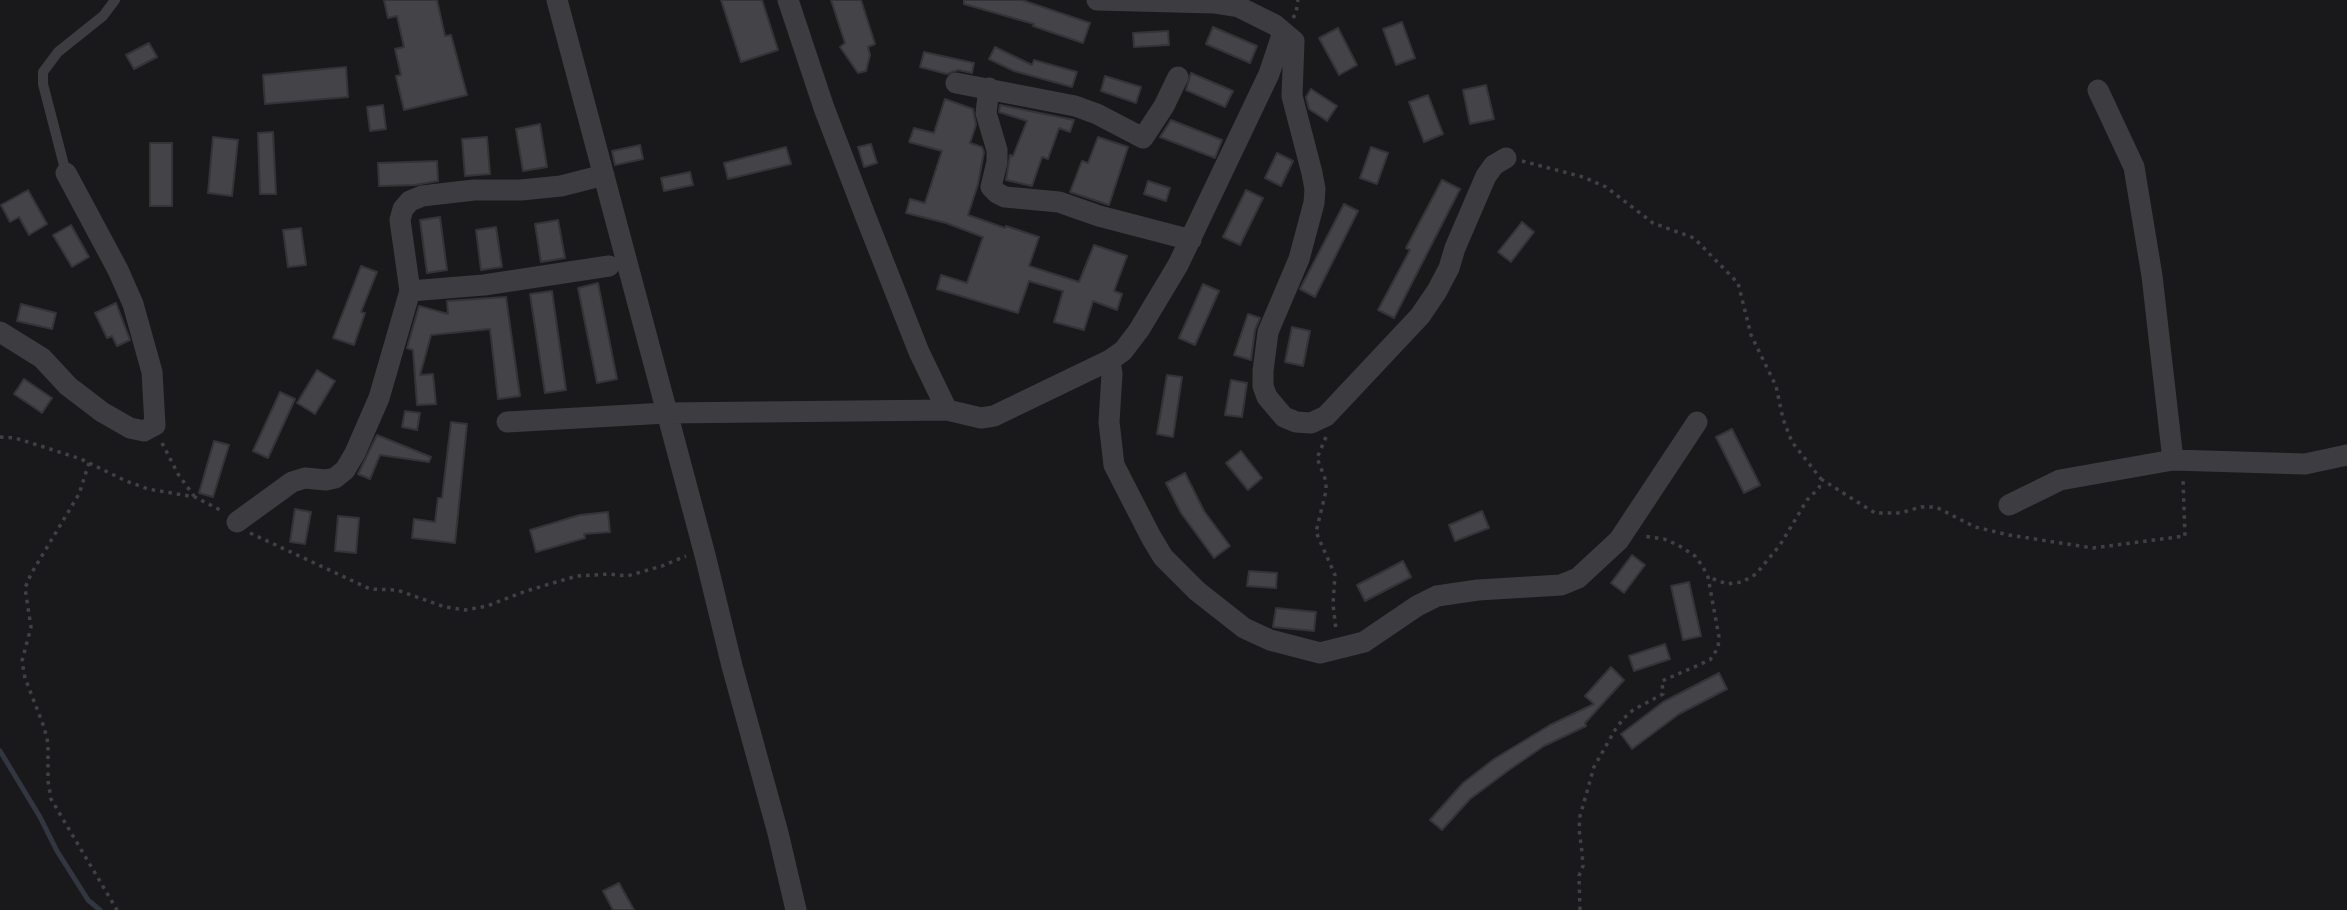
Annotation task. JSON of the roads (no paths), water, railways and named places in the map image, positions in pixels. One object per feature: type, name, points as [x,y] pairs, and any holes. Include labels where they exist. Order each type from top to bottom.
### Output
[{"type":"street","points":[[557,0],[705,555],[796,910]]},
{"type":"street","points":[[788,0],[824,108],[865,215],[919,352],[947,410]]},
{"type":"street","points":[[1097,0],[1214,3],[1239,7],[1275,24],[1294,41],[1292,96],[1310,163],[1315,196],[1299,258],[1268,332],[1264,352],[1263,386],[1267,397],[1284,417],[1296,422],[1311,423],[1325,415],[1420,316],[1448,268],[1486,176],[1494,164],[1506,158]]},
{"type":"street","points":[[507,422],[666,413],[947,410],[981,418],[993,416],[1110,360],[1123,351],[1139,330],[1191,240],[1269,74],[1283,32]]},
{"type":"street","points":[[956,83],[1075,106],[1097,114],[1143,138],[1164,107],[1178,77]]},
{"type":"street","points":[[989,88],[986,113],[997,150],[992,187],[997,193],[1005,197],[1059,202],[1099,216],[1191,240]]},
{"type":"street","points":[[2098,90],[2134,167],[2152,276],[2173,460]]},
{"type":"street","points":[[0,332],[42,358],[68,387],[102,412],[130,428],[144,431],[155,425],[152,372],[133,304],[118,270],[66,173]]},
{"type":"street","points":[[237,522],[292,482],[305,478],[326,481],[335,478],[345,470],[355,453],[379,398],[410,292],[400,219],[403,209],[410,201],[422,196],[474,190],[521,190],[561,186],[604,175]]},
{"type":"street","points":[[410,292],[484,285],[609,266]]},
{"type":"street","points":[[1110,360],[1112,374],[1109,422],[1114,465],[1163,557],[1197,591],[1244,628],[1270,640],[1320,653],[1364,642],[1417,606],[1437,596],[1478,590],[1561,585],[1578,578],[1619,540],[1697,422]]},
{"type":"street","points":[[2009,505],[2060,480],[2173,460],[2305,464],[2347,455]]},
{"type":"lane","points":[[66,173],[43,84],[43,72],[58,52],[103,16],[114,0]]},
{"type":"waterway","points":[[0,751],[57,851],[88,900],[100,910]]}]
